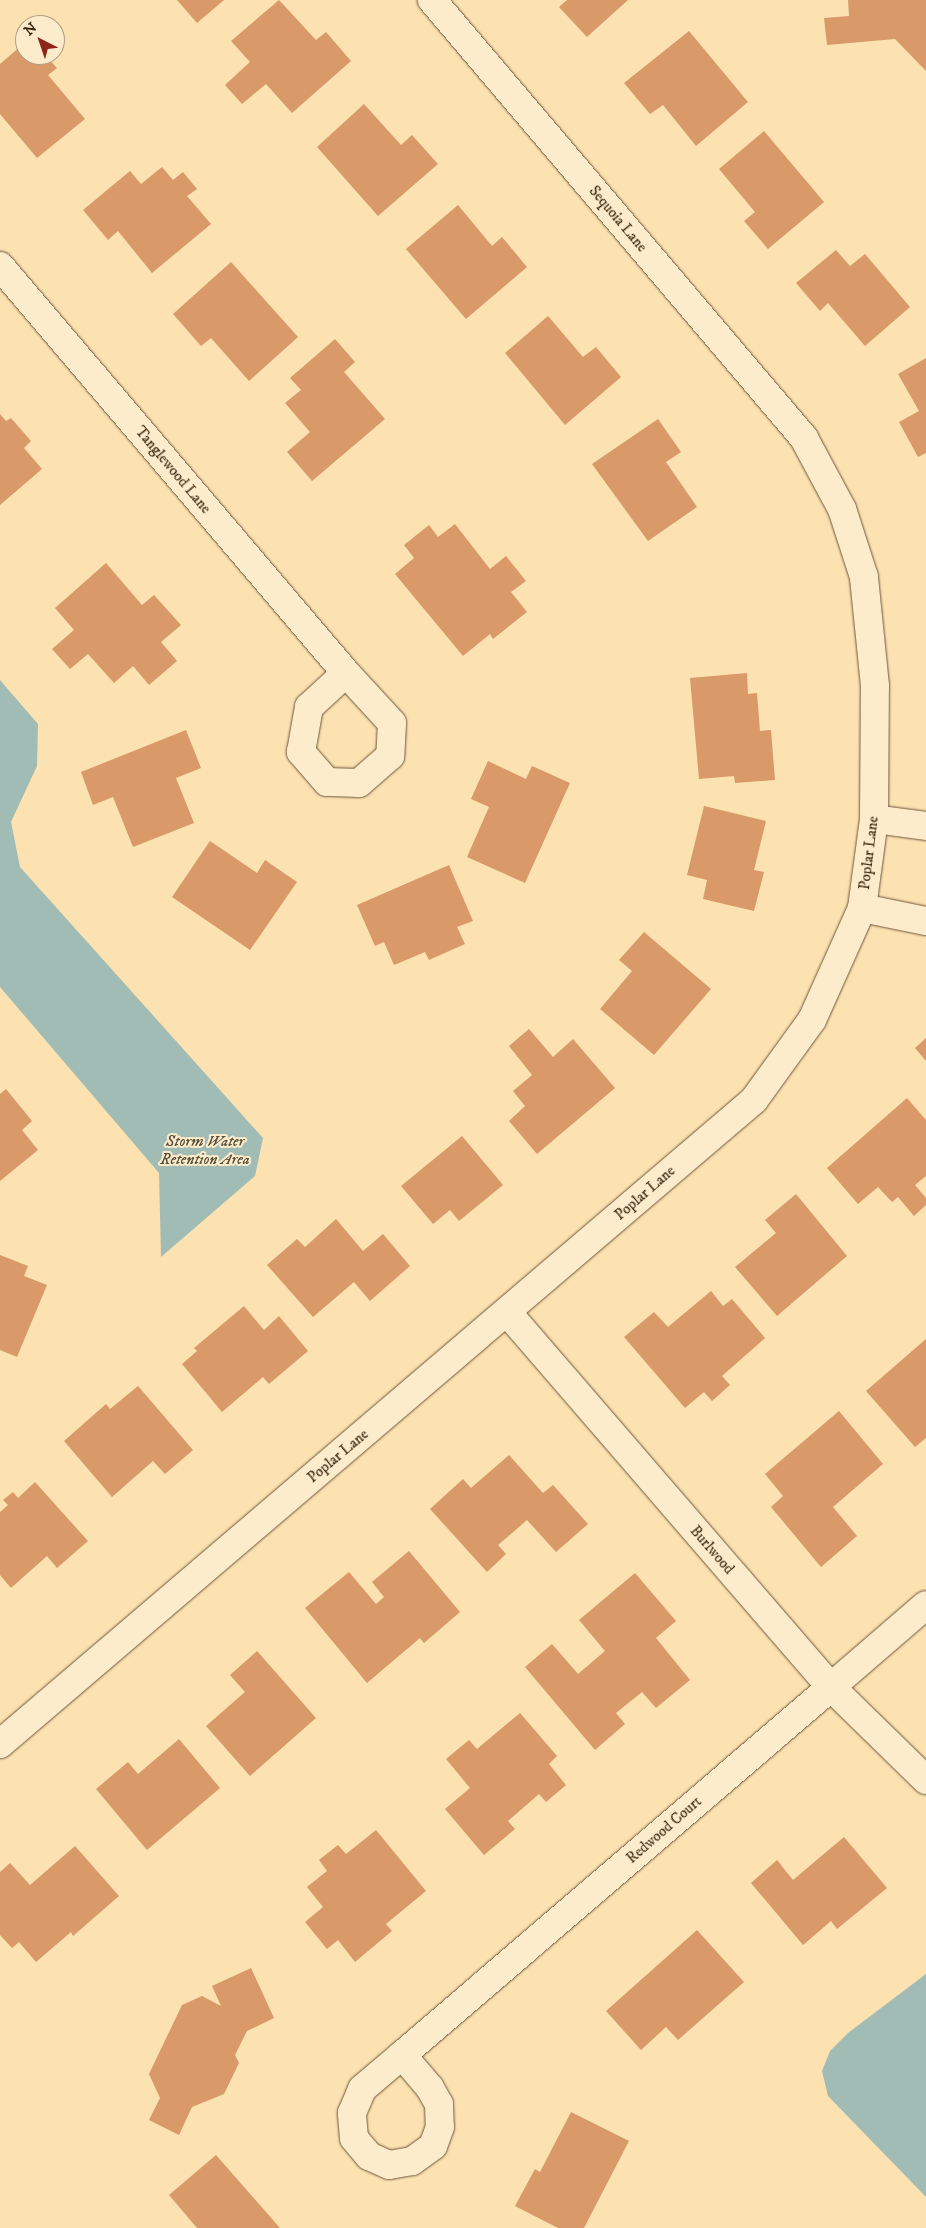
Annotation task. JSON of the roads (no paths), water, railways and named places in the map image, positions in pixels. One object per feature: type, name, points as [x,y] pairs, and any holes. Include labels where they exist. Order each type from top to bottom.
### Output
[{"type":"street","name":"Sequoia Lane","points":[[432,0],[804,438]]},
{"type":"street","name":"Tanglewood Lane","points":[[0,266],[346,674]]},
{"type":"street","name":"Poplar Lane","points":[[0,1744],[754,1100],[812,1020],[862,908],[874,819],[875,686],[864,577],[842,509],[804,438]]},
{"type":"street","points":[[874,819],[926,826]]},
{"type":"street","points":[[862,908],[926,921]]},
{"type":"street","name":"Burlwood","points":[[506,1312],[831,1687],[926,1780]]},
{"type":"street","name":"Redwood Court","points":[[402,2055],[926,1605]]},
{"type":"water","name":"Storm Water Retention Area","points":[[0,680],[38,724],[37,766],[11,822],[20,867],[263,1138],[255,1176],[161,1257],[159,1173],[0,987]]},
{"type":"water","points":[[926,1974],[926,2197],[828,2096],[822,2071],[830,2051],[848,2033]]}]
